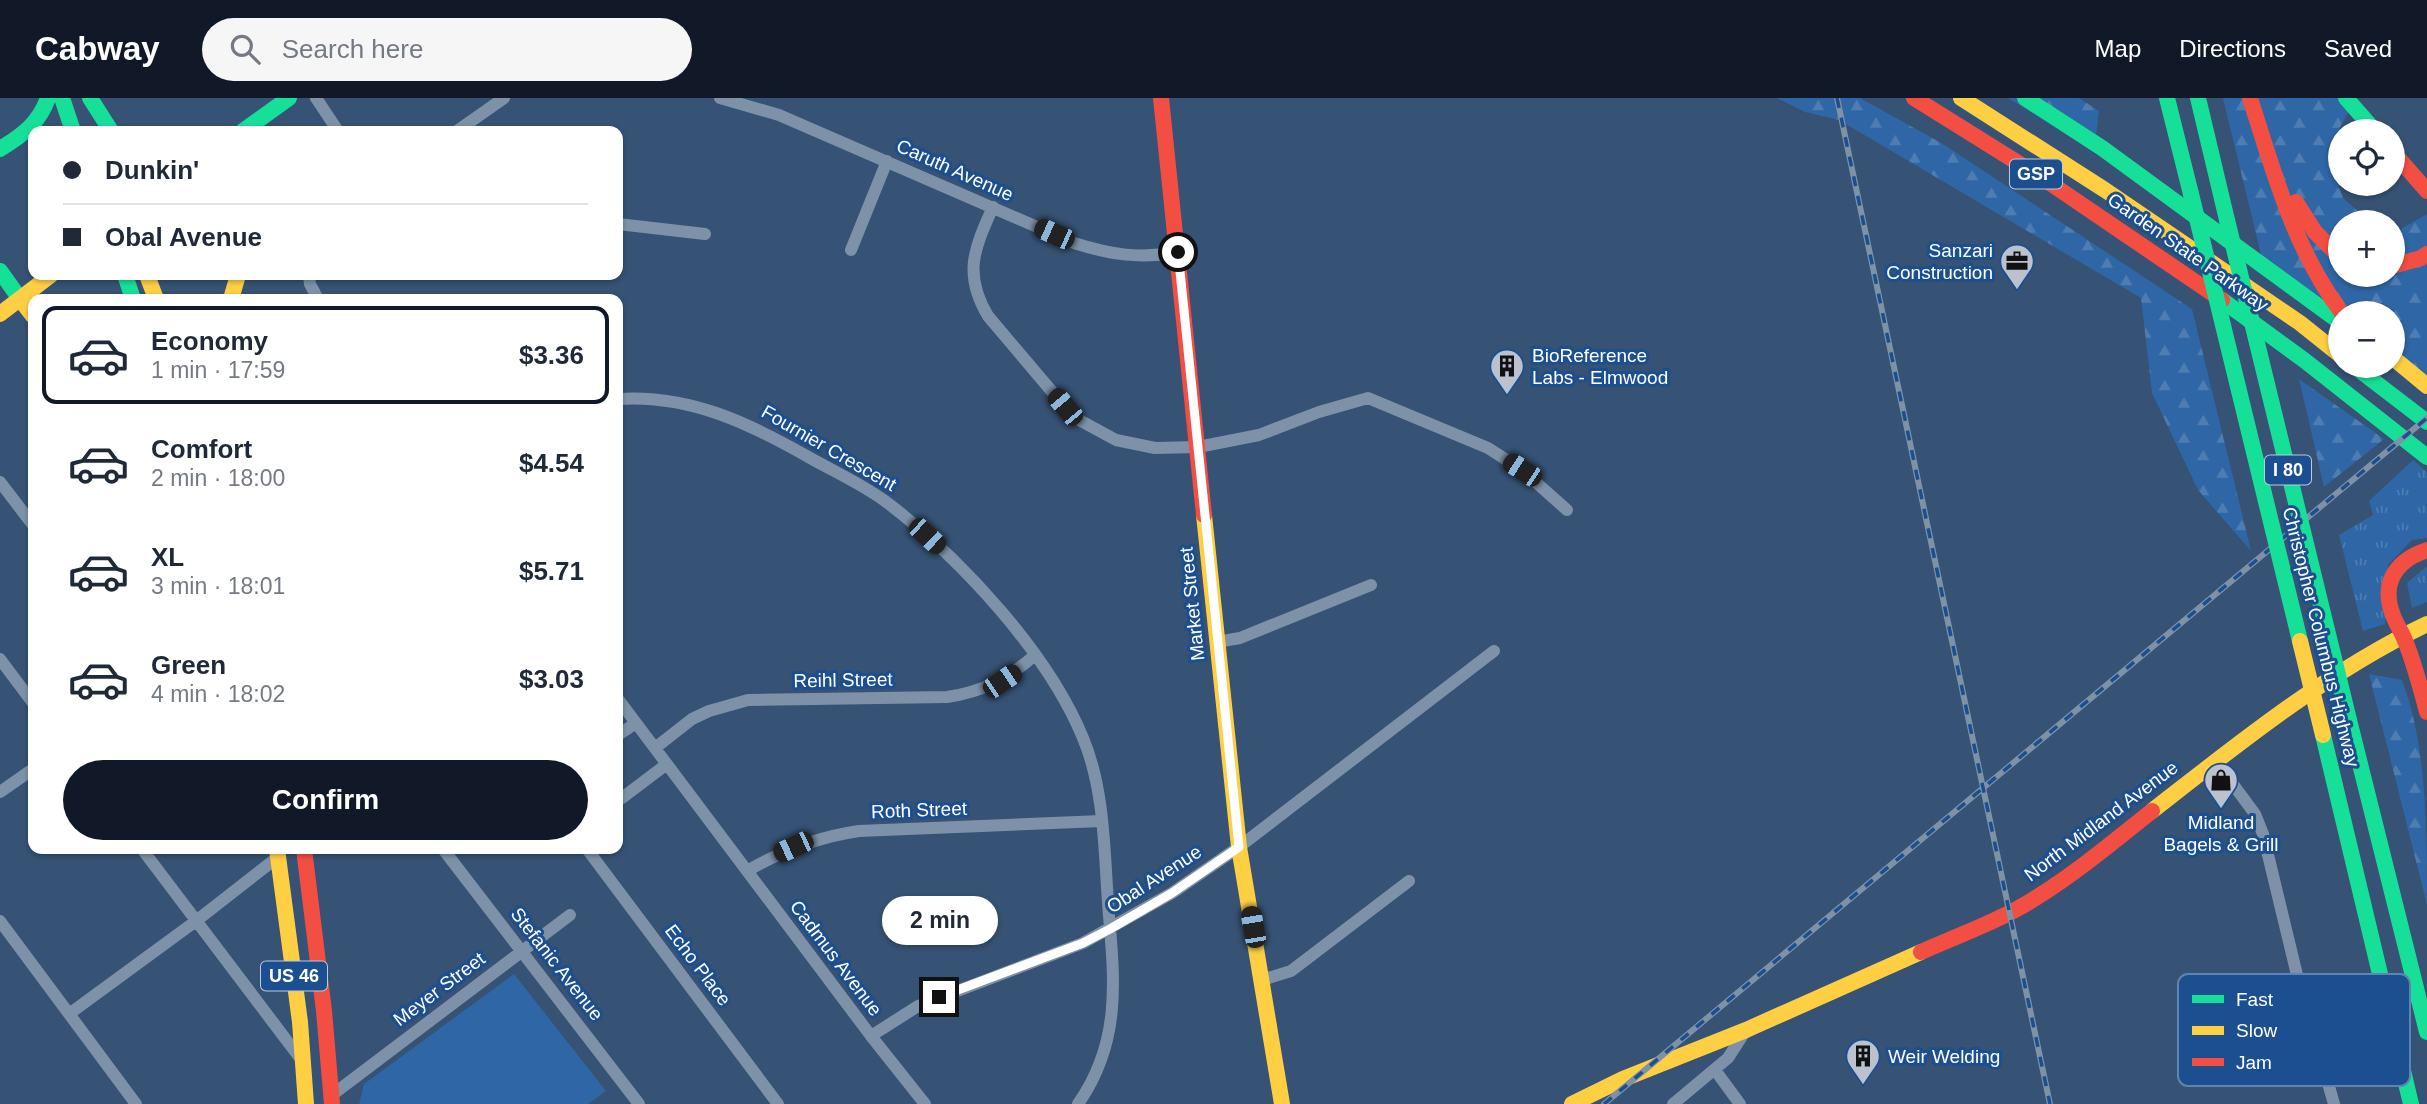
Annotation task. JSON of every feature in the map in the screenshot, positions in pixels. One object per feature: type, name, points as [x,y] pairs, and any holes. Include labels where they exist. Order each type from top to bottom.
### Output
[{"type":"main road","points":[[34,126],[42,116],[48,98]]},
{"type":"main road","points":[[62,98],[71,126]]},
{"type":"main road","points":[[81,98],[91,126]]},
{"type":"main road","points":[[90,98],[108,126]]},
{"type":"main road","points":[[250,126],[289,98]]},
{"type":"main road","name":"Market Street","points":[[1161,98],[1239,847],[1282,1104]]},
{"type":"main road","name":"Garden State Parkway","points":[[1914,98],[2024,166],[2157,254],[2291,350],[2427,457]]},
{"type":"main road","name":"Garden State Parkway","points":[[1961,98],[2105,190],[2301,323],[2328,345]]},
{"type":"main road","points":[[2025,98],[2102,148],[2328,313]]},
{"type":"main road","name":"Christopher Columbus Highway","points":[[2167,98],[2380,974]]},
{"type":"main road","name":"Christopher Columbus Highway","points":[[2198,98],[2427,1032]]},
{"type":"main road","points":[[2250,98],[2303,253],[2332,301]]},
{"type":"main road","points":[[2257,98],[2283,173],[2298,206],[2307,224],[2328,248]]},
{"type":"main road","points":[[2346,98],[2364,119]]},
{"type":"main road","points":[[0,149],[28,132]]},
{"type":"main road","points":[[2405,166],[2427,191]]},
{"type":"main road","points":[[2405,262],[2427,254]]},
{"type":"main road","points":[[0,271],[28,309]]},
{"type":"main road","points":[[0,314],[45,280]]},
{"type":"main road","points":[[2405,369],[2427,387]]},
{"type":"main road","points":[[2370,378],[2427,422]]},
{"type":"main road","points":[[2427,550],[2406,557],[2396,568],[2390,583],[2388,601],[2393,618],[2404,635],[2427,712]]},
{"type":"main road","name":"North Midland Avenue","points":[[1573,1104],[1623,1079],[1746,1030],[2000,917],[2032,900],[2079,869],[2215,760],[2322,685],[2427,624]]},
{"type":"main road","name":"US 46","points":[[278,854],[300,1022],[306,1104]]},
{"type":"main road","name":"US 46","points":[[305,854],[334,1101]]},
{"type":"main road","name":"Christopher Columbus Highway","points":[[2407,1086],[2411,1104]]},
{"type":"street","points":[[316,98],[335,126]]},
{"type":"street","points":[[464,126],[504,98]]},
{"type":"street","name":"Caruth Avenue","points":[[720,98],[779,115],[1074,243],[1098,251],[1148,257],[1178,252]]},
{"type":"street","points":[[851,250],[887,161]]},
{"type":"street","points":[[992,207],[973,258],[976,291],[988,316],[1065,407],[1081,421],[1116,440],[1155,448],[1198,447],[1259,435],[1319,412],[1368,398],[1420,417],[1488,448],[1522,470],[1567,510]]},
{"type":"street","points":[[623,225],[705,234]]},
{"type":"street","name":"Fournier Crescent","points":[[623,399],[684,403],[736,418],[763,430],[887,502],[956,563],[1000,611],[1035,655],[1062,696],[1084,741],[1094,770],[1115,982],[1110,1025],[1094,1076],[1078,1104]]},
{"type":"street","points":[[0,482],[28,518]]},
{"type":"street","points":[[1217,642],[1240,638],[1371,585]]},
{"type":"street","name":"Obal Avenue","points":[[871,1037],[918,1006],[1083,943],[1172,893],[1239,847],[1494,651]]},
{"type":"street","name":"Reihl Street","points":[[654,748],[692,719],[729,704],[769,698],[796,701],[957,696],[985,689],[1002,681],[1035,655]]},
{"type":"street","points":[[0,659],[28,696]]},
{"type":"street","name":"Cadmus Avenue","points":[[623,706],[871,1037],[925,1104]]},
{"type":"street","points":[[623,732],[636,723]]},
{"type":"street","points":[[2215,760],[2255,814],[2263,834],[2297,974]]},
{"type":"street","points":[[623,797],[667,764]]},
{"type":"street","points":[[0,792],[28,772]]},
{"type":"street","name":"Roth Street","points":[[747,871],[793,847],[838,834],[1101,821]]},
{"type":"street","points":[[146,854],[303,1062]]},
{"type":"street","points":[[69,1014],[196,921],[277,854]]},
{"type":"street","name":"Stefanic Avenue","points":[[447,854],[639,1104]]},
{"type":"street","name":"Echo Place","points":[[591,854],[778,1104]]},
{"type":"street","points":[[1262,980],[1290,971],[1409,881]]},
{"type":"street","name":"Meyer Street","points":[[334,1101],[570,915]]},
{"type":"street","points":[[0,921],[136,1104]]},
{"type":"street","points":[[1673,1104],[1728,1058],[1746,1030]]},
{"type":"street","points":[[1715,1070],[1740,1104]]},
{"type":"street","points":[[2329,1086],[2334,1104]]},
{"type":"green space","points":[[1777,98],[1860,98],[1943,144],[2192,309],[2251,551],[2198,490],[2152,393],[2141,298],[1839,120],[1805,112]]},
{"type":"green space","points":[[2008,98],[2079,98],[2099,111],[2094,152]]},
{"type":"green space","points":[[2223,98],[2347,98],[2352,106],[2345,119],[2328,119],[2328,196],[2342,196],[2356,210],[2328,210],[2328,287],[2405,287],[2405,227],[2427,214],[2427,375],[2405,360],[2405,301],[2328,301],[2328,305],[2263,263]]},
{"type":"green space","points":[[2299,379],[2384,439],[2324,487]]},
{"type":"green space","points":[[2413,460],[2427,472],[2427,538],[2412,540],[2388,565],[2385,624],[2363,631],[2339,535],[2373,515],[2369,501]]},
{"type":"green space","points":[[2427,566],[2427,602],[2412,608],[2407,583]]},
{"type":"green space","points":[[2369,674],[2402,680],[2410,705],[2424,790],[2427,905]]},
{"type":"green space","points":[[514,974],[606,1091],[588,1104],[359,1104],[364,1084]]},
{"type":"railway","points":[[1837,98],[2050,1104]]},
{"type":"railway","points":[[1604,1104],[2427,418]]},
{"type":"traffic: fast","points":[[31,126],[40,115],[48,98]]},
{"type":"traffic: fast","points":[[62,98],[71,126]]},
{"type":"traffic: fast","points":[[90,98],[108,126]]},
{"type":"traffic: fast","points":[[250,126],[289,98]]},
{"type":"traffic: fast","points":[[2025,98],[2102,148],[2328,313]]},
{"type":"traffic: fast","points":[[2167,98],[2191,194]]},
{"type":"traffic: fast","points":[[2198,98],[2227,220]]},
{"type":"traffic: fast","points":[[2346,98],[2364,119]]},
{"type":"traffic: fast","points":[[0,149],[28,129]]},
{"type":"traffic: fast","points":[[2191,194],[2300,641]]},
{"type":"traffic: fast","points":[[2227,220],[2349,720]]},
{"type":"traffic: fast","points":[[0,271],[20,299]]},
{"type":"traffic: fast","points":[[127,280],[131,294]]},
{"type":"traffic: fast","points":[[2222,300],[2304,360],[2427,457]]},
{"type":"traffic: fast","points":[[2370,378],[2427,422]]},
{"type":"traffic: fast","points":[[2349,720],[2427,1032]]},
{"type":"traffic: fast","points":[[2323,735],[2380,974]]},
{"type":"traffic: fast","points":[[2407,1086],[2411,1104]]},
{"type":"traffic: slow","points":[[1961,98],[2105,190],[2300,323],[2328,345]]},
{"type":"traffic: slow","points":[[0,314],[44,280]]},
{"type":"traffic: slow","points":[[149,280],[154,294]]},
{"type":"traffic: slow","points":[[232,294],[237,280]]},
{"type":"traffic: slow","points":[[20,299],[28,309]]},
{"type":"traffic: slow","points":[[2405,368],[2427,386]]},
{"type":"traffic: slow","points":[[1204,515],[1239,847],[1282,1104]]},
{"type":"traffic: slow","points":[[2152,811],[2319,686],[2427,624]]},
{"type":"traffic: slow","points":[[2300,641],[2323,735]]},
{"type":"traffic: slow","points":[[278,854],[300,1022],[306,1104]]},
{"type":"traffic: slow","points":[[1572,1104],[1623,1079],[1746,1030],[1921,952]]},
{"type":"traffic: jam","points":[[1161,98],[1204,515]]},
{"type":"traffic: jam","points":[[1914,98],[2047,181],[2222,300]]},
{"type":"traffic: jam","points":[[2250,98],[2298,237],[2334,301]]},
{"type":"traffic: jam","points":[[2405,166],[2427,191]]},
{"type":"traffic: jam","points":[[2296,202],[2315,232],[2328,245]]},
{"type":"traffic: jam","points":[[2405,262],[2427,254]]},
{"type":"traffic: jam","points":[[2427,550],[2398,568],[2393,576],[2389,595],[2390,606],[2412,660],[2427,712]]},
{"type":"traffic: jam","points":[[1921,952],[2021,907],[2080,868],[2152,811]]},
{"type":"traffic: jam","points":[[305,854],[324,1011],[332,1104]]},
{"type":"place","name":"Sanzari Construction","points":[[2017,291]]},
{"type":"place","name":"BioReference Labs - Elmwood","points":[[1507,396]]},
{"type":"place","name":"Midland Bagels & Grill","points":[[2221,810]]},
{"type":"place","name":"Weir Welding","points":[[1863,1086]]},
{"type":"route","points":[[939,997],[1083,943],[1172,893],[1239,847],[1178,252]]}]
